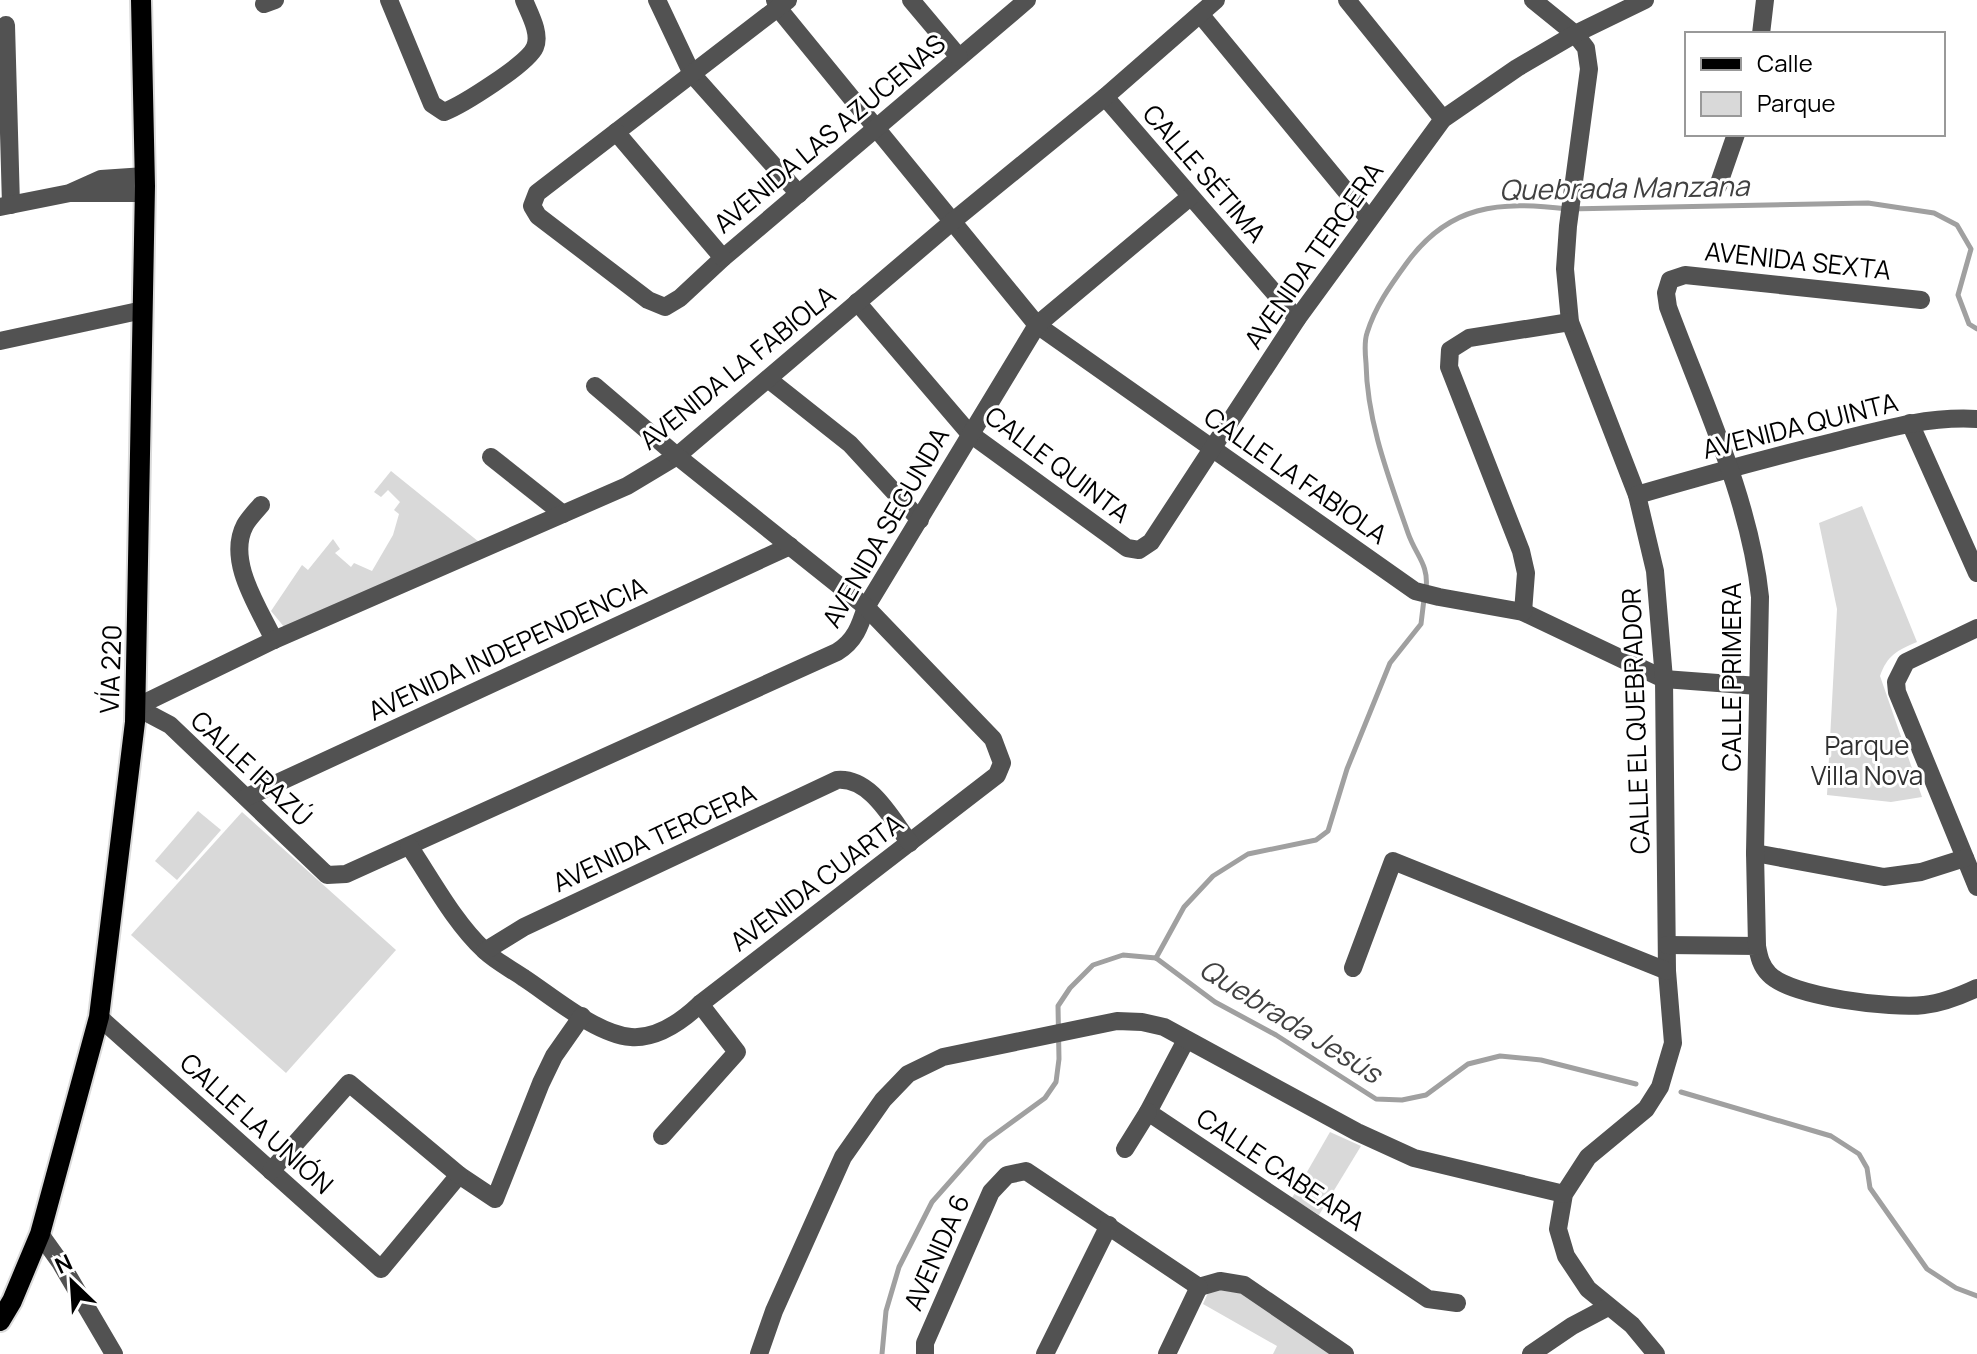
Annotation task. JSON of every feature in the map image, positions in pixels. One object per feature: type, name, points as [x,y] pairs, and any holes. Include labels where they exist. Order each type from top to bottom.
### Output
[{"type":"main road","name":"VÍA 220","points":[[0,1321],[12,1301],[40,1234],[99,1017],[136,707],[145,184],[141,0]]},
{"type":"street","points":[[389,0],[432,104],[444,112],[458,107],[527,59],[536,46],[536,29],[524,0]]},
{"type":"street","points":[[657,0],[692,74],[799,194]]},
{"type":"street","points":[[911,0],[959,57]]},
{"type":"street","name":"AVENIDA LAS AZUCENAS","points":[[616,132],[537,193],[532,206],[538,216],[648,300],[665,307],[680,298],[1027,0]]},
{"type":"street","name":"AVENIDA LA FABIOLA","points":[[136,707],[274,640],[627,486],[677,456],[1216,0]]},
{"type":"street","points":[[1347,0],[1443,119]]},
{"type":"street","name":"CALLE EL QUEBRADOR","points":[[1533,0],[1575,34],[1586,48],[1589,69],[1565,269],[1570,322],[1637,495],[1655,571],[1664,679],[1667,971],[1673,1043],[1660,1087],[1646,1109],[1588,1157],[1564,1194],[1558,1229],[1566,1256],[1588,1289],[1632,1325],[1656,1354]]},
{"type":"street","name":"AVENIDA TERCERA","points":[[1139,550],[1151,542],[1297,319],[1443,119],[1517,68],[1575,34],[1645,0]]},
{"type":"street","points":[[1761,32],[1765,0]]},
{"type":"street","points":[[723,258],[616,132],[781,3]]},
{"type":"street","name":"CALLE LA FABIOLA","points":[[781,3],[876,128],[1037,325],[1415,591],[1523,612],[1664,679]]},
{"type":"street","points":[[1200,14],[1369,219]]},
{"type":"street","points":[[6,25],[5,206],[70,193],[145,184]]},
{"type":"street","name":"CALLE SÉTIMA","points":[[1105,97],[1297,319]]},
{"type":"street","points":[[1718,186],[1735,136]]},
{"type":"street","name":"AVENIDA SEGUNDA","points":[[327,875],[346,874],[848,646],[858,631],[866,607],[1037,325],[1190,197]]},
{"type":"street","name":"AVENIDA SEXTA","points":[[1670,280],[1685,275],[1705,276],[1921,300]]},
{"type":"street","name":"CALLE PRIMERA","points":[[1670,280],[1666,293],[1668,307],[1728,468],[1756,563],[1760,597],[1755,853],[1757,946]]},
{"type":"street","name":"CALLE QUINTA","points":[[857,302],[969,433],[1127,548],[1139,550]]},
{"type":"street","points":[[0,341],[143,310]]},
{"type":"street","points":[[1523,612],[1526,573],[1521,551],[1449,367],[1450,350],[1469,338],[1570,322]]},
{"type":"street","points":[[768,379],[850,444],[920,520]]},
{"type":"street","points":[[595,386],[677,456],[866,607]]},
{"type":"street","name":"AVENIDA QUINTA","points":[[1637,495],[1728,468],[1910,423],[1953,418],[1977,419]]},
{"type":"street","points":[[1910,423],[1977,573]]},
{"type":"street","points":[[491,457],[563,514]]},
{"type":"street","points":[[261,505],[245,525],[240,541],[240,560],[274,640]]},
{"type":"street","name":"AVENIDA INDEPENDENCIA","points":[[247,797],[790,546]]},
{"type":"street","name":"AVENIDA CUARTA","points":[[582,1016],[606,1029],[631,1037],[678,1024],[997,775],[1002,763],[993,739],[866,607]]},
{"type":"street","points":[[1977,628],[1906,662],[1896,682],[1897,692],[1977,887]]},
{"type":"street","points":[[1664,679],[1758,686]]},
{"type":"street","name":"CALLE IRAZÚ","points":[[136,707],[170,725],[327,875]]},
{"type":"street","name":"AVENIDA TERCERA","points":[[485,951],[524,927],[837,780],[850,779],[868,789],[910,843]]},
{"type":"street","points":[[271,1171],[349,1083],[459,1175],[495,1199],[541,1083],[554,1056],[582,1016],[485,951],[409,846]]},
{"type":"street","points":[[1755,853],[1884,877],[1921,872],[1965,858]]},
{"type":"street","points":[[1353,968],[1393,861],[1667,971]]},
{"type":"street","points":[[1667,945],[1757,946],[1761,962],[1770,976],[1793,989],[1890,1007],[1926,1005],[1955,998],[1977,988]]},
{"type":"street","points":[[662,1136],[737,1052],[700,1004]]},
{"type":"street","name":"CALLE LA UNIÓN","points":[[99,1017],[381,1269],[459,1175]]},
{"type":"street","points":[[759,1354],[774,1311],[843,1157],[883,1100],[908,1074],[943,1057],[1117,1021],[1164,1027],[1357,1132],[1414,1158],[1564,1194]]},
{"type":"street","points":[[1125,1149],[1186,1040]]},
{"type":"street","name":"CALLE CABEARA","points":[[1148,1112],[1428,1299],[1457,1303]]},
{"type":"street","name":"AVENIDA 6","points":[[925,1354],[925,1343],[991,1192],[1007,1175],[1026,1171],[1109,1225]]},
{"type":"street","points":[[1045,1354],[1109,1225],[1199,1287]]},
{"type":"street","points":[[40,1234],[114,1354]]},
{"type":"street","points":[[1167,1354],[1199,1287],[1220,1281],[1244,1285],[1345,1354]]},
{"type":"street","points":[[1531,1354],[1572,1326],[1608,1307]]},
{"type":"green space","points":[[391,471],[479,542],[285,628],[271,611],[302,565],[308,570],[333,539],[340,549],[335,553],[351,567],[354,563],[372,571],[393,535],[399,514],[394,510],[400,502],[388,490],[381,497],[374,492]]},
{"type":"green space","name":"Parque Villa Nova","points":[[1862,506],[1917,642],[1894,654],[1880,676],[1922,797],[1891,802],[1827,795],[1837,609],[1819,523]]},
{"type":"green space","points":[[198,811],[221,830],[177,880],[155,861]]},
{"type":"green space","points":[[242,812],[396,950],[286,1073],[131,935]]},
{"type":"green space","points":[[1330,1132],[1361,1146],[1319,1215],[1292,1198]]},
{"type":"green space","points":[[1220,1288],[1245,1292],[1332,1354],[1273,1354],[1277,1346],[1203,1304],[1208,1293]]},
{"type":"waterway","name":"Quebrada Manzana","points":[[1426,589],[1424,566],[1408,533],[1375,428],[1367,385],[1365,344],[1370,323],[1406,264],[1422,244],[1458,218],[1477,211],[1520,206],[1568,209],[1868,203],[1934,213],[1957,225],[1971,249],[1958,295],[1969,324],[1977,329]]},
{"type":"waterway","name":"Quebrada Manzana","points":[[1156,958],[1184,907],[1213,876],[1248,854],[1316,840],[1328,831],[1347,769],[1390,663],[1421,624],[1424,599]]},
{"type":"waterway","points":[[882,1354],[886,1311],[899,1267],[932,1202],[986,1141],[1045,1098],[1056,1082],[1058,1006],[1070,988],[1093,965],[1123,955],[1156,958]]},
{"type":"waterway","name":"Quebrada Jesús","points":[[1156,958],[1215,1002],[1276,1035],[1376,1099],[1402,1100],[1426,1095],[1468,1064],[1500,1056],[1541,1060],[1636,1084]]},
{"type":"waterway","name":"Quebrada Jesús","points":[[1681,1092],[1831,1136],[1859,1154],[1867,1168],[1870,1188],[1927,1269],[1956,1288],[1977,1296]]}]
